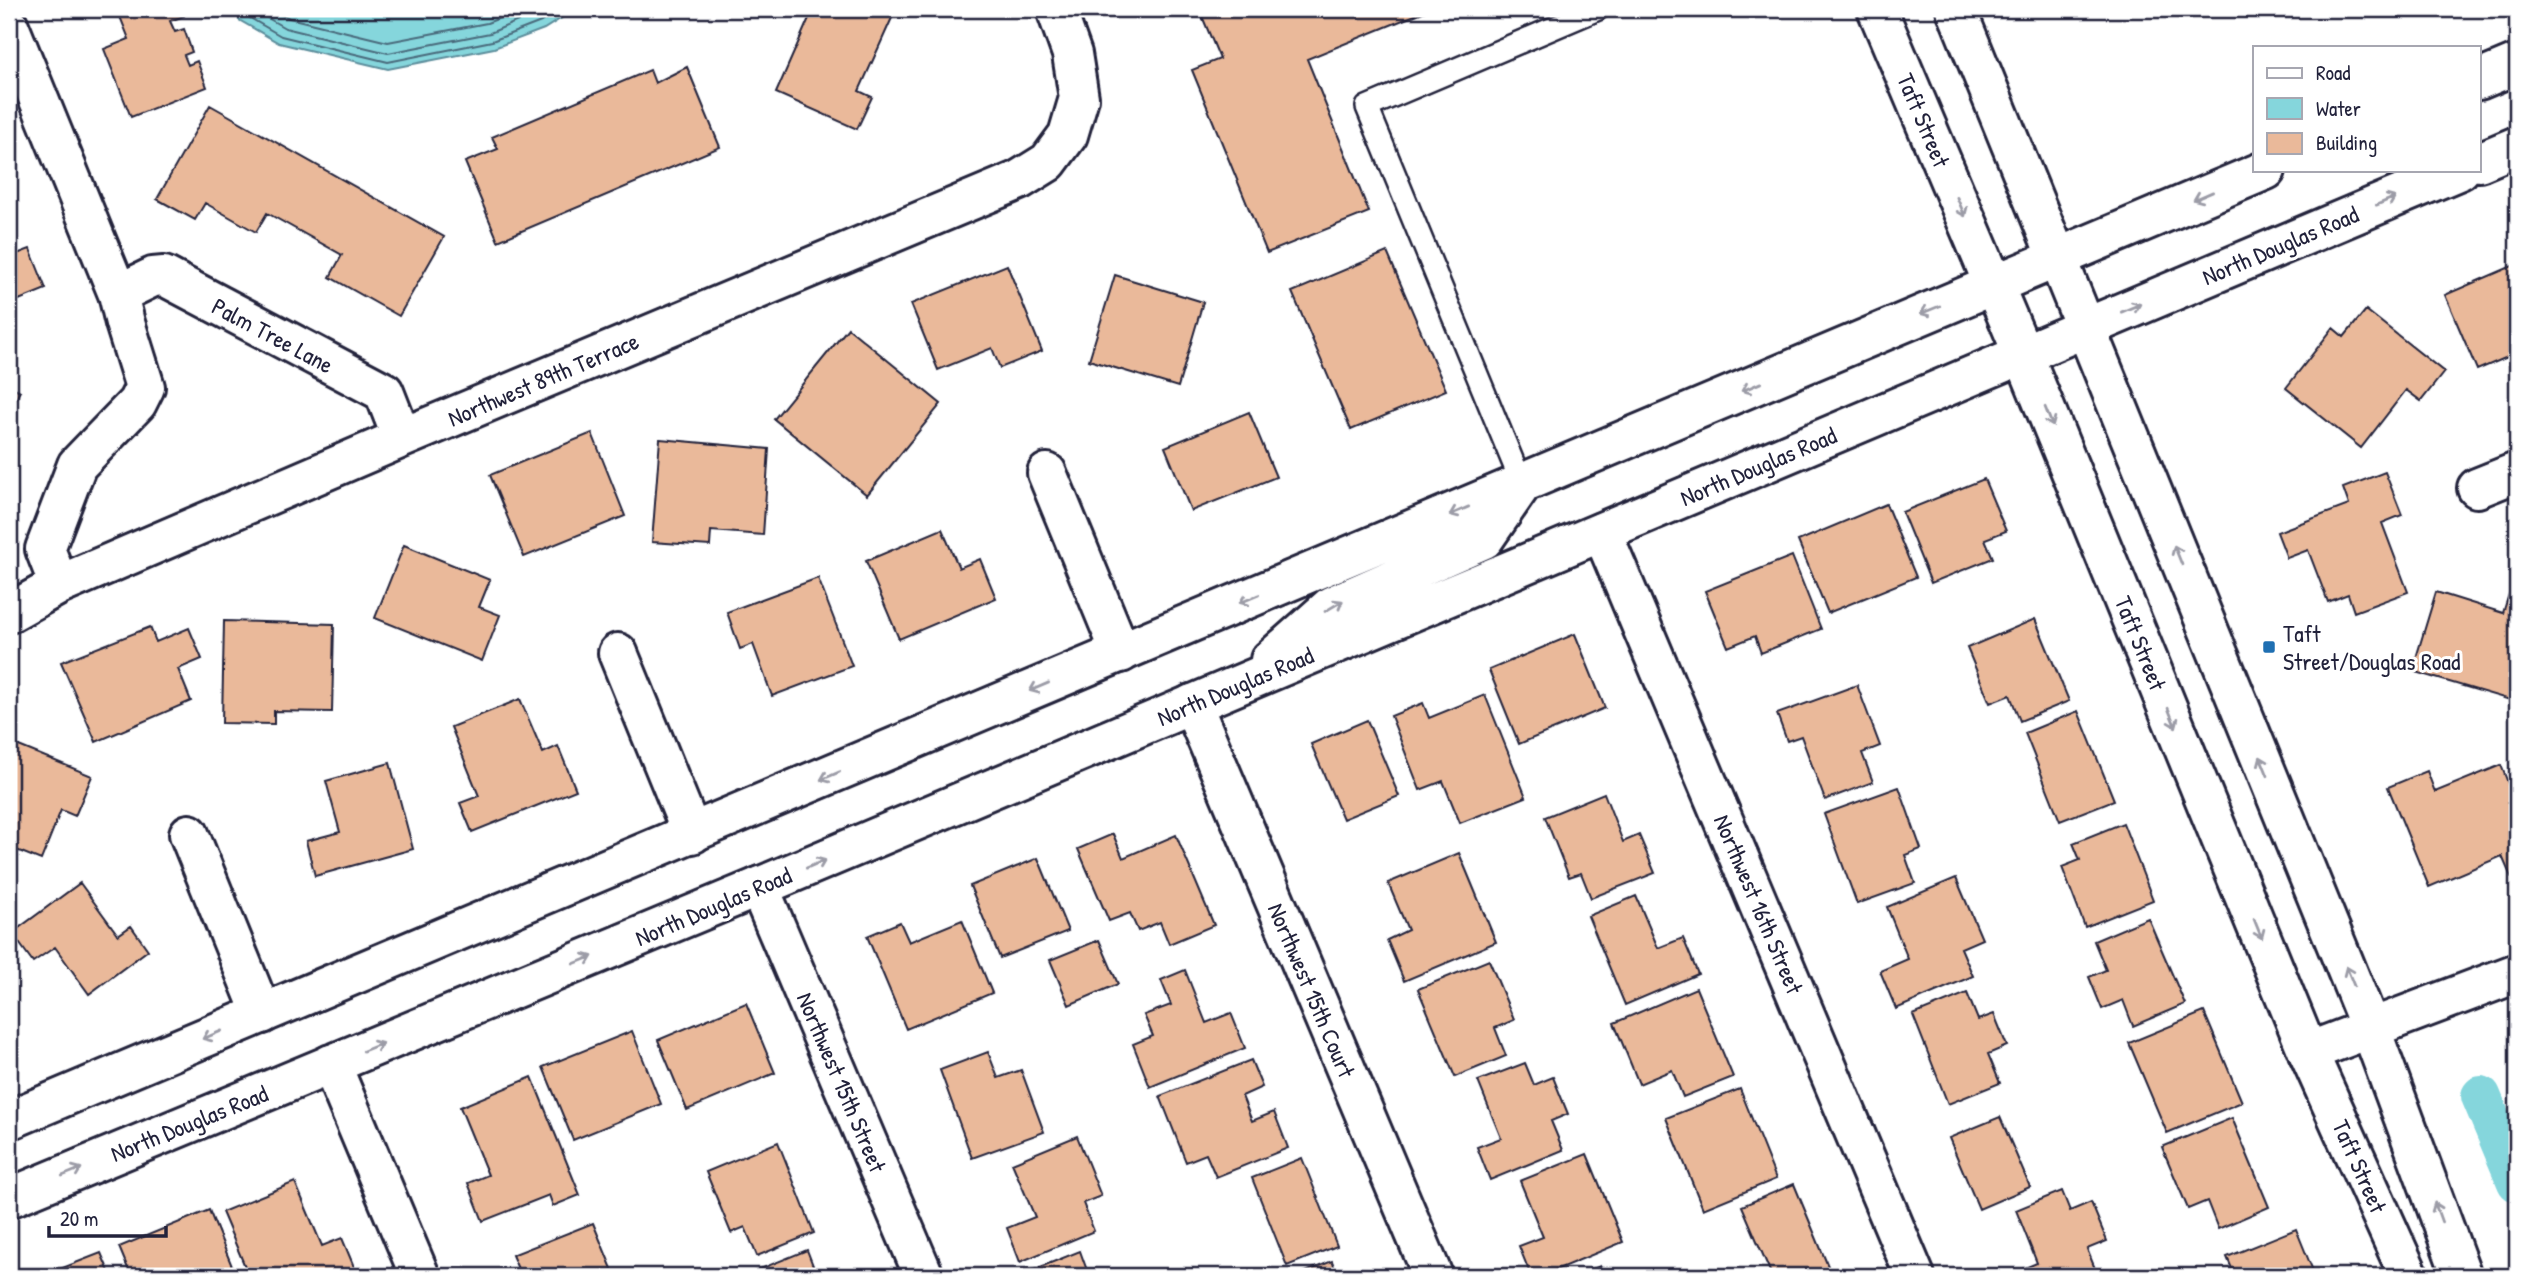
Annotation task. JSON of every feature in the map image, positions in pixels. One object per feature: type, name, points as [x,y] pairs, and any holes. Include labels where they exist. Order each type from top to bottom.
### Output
[{"type":"street","name":"Northwest 89th Terrace","points":[[9,613],[60,585],[402,438],[1018,180],[1048,162],[1068,135],[1079,98],[1072,54],[1056,9]]},
{"type":"street","name":"Taft Street","points":[[1877,9],[2023,354],[2308,1052],[2409,1276]]},
{"type":"street","points":[[1956,9],[2370,1027],[2462,1276]]},
{"type":"street","points":[[9,26],[118,294],[145,387],[137,402],[77,465],[45,549],[60,585]]},
{"type":"street","points":[[2480,80],[2517,64]]},
{"type":"street","points":[[2480,162],[2517,146]]},
{"type":"street","points":[[9,1119],[2261,172]]},
{"type":"street","name":"North Douglas Road","points":[[9,1198],[760,887],[2455,172]]},
{"type":"street","name":"Palm Tree Lane","points":[[118,294],[153,277],[164,276],[384,392],[402,438]]},
{"type":"street","points":[[2477,488],[2517,472]]},
{"type":"street","points":[[1047,473],[1121,653]]},
{"type":"street","points":[[1244,682],[1331,606],[1484,539],[1522,485]]},
{"type":"street","name":"Northwest 16th Street","points":[[1602,532],[1915,1276]]},
{"type":"street","points":[[618,653],[692,834]]},
{"type":"street","name":"Northwest 15th Court","points":[[1192,704],[1433,1276]]},
{"type":"street","points":[[189,834],[262,1014]]},
{"type":"street","name":"Northwest 15th Street","points":[[760,887],[924,1276]]},
{"type":"street","points":[[2308,1052],[2517,973]]},
{"type":"street","points":[[331,1065],[420,1276]]},
{"type":"lane","points":[[1522,485],[1367,107],[1598,9]]},
{"type":"water","points":[[234,9],[576,9],[544,29],[494,48],[388,69],[279,43],[239,20]]},
{"type":"building","points":[[117,9],[181,9],[184,16],[170,21],[175,32],[184,29],[192,52],[184,55],[188,65],[197,61],[207,87],[131,117],[104,49],[129,39]]},
{"type":"building","points":[[813,9],[896,9],[859,91],[872,97],[857,129],[776,93]]},
{"type":"building","points":[[1199,9],[1430,9],[1307,59],[1369,212],[1267,253],[1192,70],[1220,59]]},
{"type":"building","points":[[687,67],[720,147],[498,241],[465,162],[498,149],[492,137],[650,70],[655,83]]},
{"type":"building","points":[[210,105],[444,237],[399,316],[330,277],[342,255],[267,213],[256,232],[205,203],[195,220],[157,199]]},
{"type":"building","points":[[30,249],[46,289],[9,304],[9,257]]},
{"type":"building","points":[[1387,252],[1446,390],[1351,430],[1292,292]]},
{"type":"building","points":[[2517,264],[2517,353],[2477,370],[2445,295]]},
{"type":"building","points":[[1007,265],[1042,351],[1000,368],[992,348],[938,370],[911,304]]},
{"type":"building","points":[[1115,275],[1203,302],[1178,387],[1089,360]]},
{"type":"building","points":[[2366,310],[2444,372],[2421,401],[2406,390],[2361,448],[2286,388],[2333,328],[2344,337]]},
{"type":"building","points":[[848,328],[941,404],[867,495],[774,419]]},
{"type":"building","points":[[9,385],[20,391],[9,412]]},
{"type":"building","points":[[1249,412],[1276,477],[1191,511],[1165,447]]},
{"type":"building","points":[[592,433],[625,516],[524,557],[490,475]]},
{"type":"building","points":[[660,439],[769,449],[763,535],[711,531],[710,546],[652,542]]},
{"type":"building","points":[[2385,472],[2402,515],[2382,523],[2408,592],[2354,612],[2348,594],[2328,602],[2308,550],[2287,558],[2277,532],[2349,505],[2343,488]]},
{"type":"building","points":[[1984,479],[2006,531],[1985,539],[1993,558],[1931,583],[1902,512]]},
{"type":"building","points":[[1886,504],[1916,577],[1828,613],[1798,541]]},
{"type":"building","points":[[942,529],[959,568],[980,559],[996,598],[899,639],[866,561]]},
{"type":"building","points":[[404,545],[490,580],[479,607],[500,615],[482,661],[375,618]]},
{"type":"building","points":[[1792,556],[1821,629],[1761,653],[1755,636],[1728,647],[1705,591]]},
{"type":"building","points":[[818,578],[852,666],[772,696],[753,644],[740,649],[727,612]]},
{"type":"building","points":[[2436,592],[2503,613],[2509,594],[2517,597],[2517,702],[2412,671]]},
{"type":"building","points":[[2035,619],[2069,701],[2020,721],[2010,695],[1990,703],[1967,648]]},
{"type":"building","points":[[224,621],[334,624],[332,712],[274,711],[274,724],[222,723]]},
{"type":"building","points":[[150,627],[156,642],[189,628],[202,659],[178,669],[191,701],[96,742],[61,662]]},
{"type":"building","points":[[1575,634],[1605,708],[1519,744],[1489,670]]},
{"type":"building","points":[[1857,685],[1880,746],[1862,753],[1873,782],[1825,800],[1801,736],[1787,741],[1777,714]]},
{"type":"building","points":[[1485,695],[1526,797],[1460,823],[1443,781],[1420,790],[1391,716],[1423,703],[1429,718]]},
{"type":"building","points":[[520,699],[543,753],[558,746],[576,790],[472,832],[460,803],[479,796],[451,727]]},
{"type":"building","points":[[2078,711],[2114,800],[2060,821],[2025,733]]},
{"type":"building","points":[[1367,720],[1399,796],[1343,819],[1311,744]]},
{"type":"building","points":[[9,742],[92,776],[75,816],[61,810],[41,860],[9,847]]},
{"type":"building","points":[[390,763],[413,849],[315,876],[306,841],[340,832],[326,781]]},
{"type":"building","points":[[2501,765],[2517,806],[2517,874],[2511,877],[2502,856],[2429,887],[2388,787],[2427,771],[2435,792]]},
{"type":"building","points":[[1899,787],[1921,849],[1905,855],[1915,883],[1857,904],[1824,814]]},
{"type":"building","points":[[1604,793],[1623,842],[1639,835],[1655,873],[1591,898],[1581,873],[1569,877],[1545,817]]},
{"type":"building","points":[[2123,823],[2153,900],[2085,927],[2062,867],[2080,860],[2073,843]]},
{"type":"building","points":[[1113,834],[1123,858],[1176,835],[1214,925],[1169,944],[1160,922],[1138,931],[1130,913],[1109,921],[1078,849]]},
{"type":"building","points":[[1459,853],[1496,942],[1404,981],[1387,940],[1408,930],[1388,883]]},
{"type":"building","points":[[1038,858],[1068,931],[1000,958],[970,886]]},
{"type":"building","points":[[1956,878],[1982,939],[1961,948],[1973,976],[1896,1009],[1880,971],[1908,959],[1887,907]]},
{"type":"building","points":[[80,883],[118,935],[131,926],[148,950],[89,994],[55,947],[33,962],[12,933]]},
{"type":"building","points":[[1636,896],[1658,948],[1683,938],[1698,974],[1625,1005],[1588,916]]},
{"type":"building","points":[[2148,918],[2185,1004],[2133,1026],[2123,1000],[2102,1009],[2089,977],[2106,970],[2094,941]]},
{"type":"building","points":[[962,920],[992,993],[906,1029],[867,936],[900,922],[909,942]]},
{"type":"building","points":[[1099,940],[1118,984],[1069,1005],[1050,960]]},
{"type":"building","points":[[1489,960],[1514,1020],[1495,1028],[1506,1056],[1455,1077],[1418,989]]},
{"type":"building","points":[[1185,970],[1206,1023],[1231,1013],[1245,1048],[1150,1087],[1133,1044],[1153,1036],[1144,1015],[1171,1005],[1161,980]]},
{"type":"building","points":[[1696,988],[1733,1077],[1683,1097],[1672,1070],[1639,1084],[1614,1023]]},
{"type":"building","points":[[1967,993],[1978,1020],[1994,1014],[2007,1046],[1988,1054],[2000,1083],[1948,1104],[1913,1015]]},
{"type":"building","points":[[746,1003],[775,1073],[687,1110],[658,1040]]},
{"type":"building","points":[[2204,1012],[2242,1102],[2167,1133],[2129,1043]]},
{"type":"building","points":[[632,1031],[661,1104],[573,1140],[543,1067]]},
{"type":"building","points":[[988,1052],[998,1078],[1021,1070],[1044,1132],[972,1158],[940,1070]]},
{"type":"building","points":[[1251,1060],[1262,1087],[1242,1096],[1252,1121],[1274,1112],[1288,1148],[1216,1177],[1206,1154],[1186,1162],[1160,1096]]},
{"type":"building","points":[[1525,1063],[1534,1085],[1553,1077],[1568,1114],[1551,1121],[1563,1150],[1490,1180],[1477,1147],[1501,1138],[1478,1081]]},
{"type":"building","points":[[532,1077],[580,1195],[553,1206],[549,1195],[483,1221],[468,1183],[488,1175],[460,1107]]},
{"type":"building","points":[[1740,1089],[1776,1179],[1703,1209],[1666,1118]]},
{"type":"building","points":[[2000,1117],[2030,1187],[1979,1209],[1949,1138]]},
{"type":"building","points":[[2232,1118],[2269,1207],[2218,1229],[2207,1201],[2188,1209],[2162,1147]]},
{"type":"building","points":[[1077,1136],[1101,1196],[1083,1203],[1094,1231],[1020,1262],[1007,1228],[1035,1217],[1012,1163]]},
{"type":"building","points":[[778,1142],[814,1233],[757,1256],[745,1227],[731,1233],[706,1172]]},
{"type":"building","points":[[1587,1154],[1623,1242],[1541,1276],[1531,1276],[1519,1246],[1543,1237],[1520,1181]]},
{"type":"building","points":[[1302,1158],[1337,1246],[1287,1266],[1252,1178]]},
{"type":"building","points":[[295,1182],[322,1246],[342,1238],[357,1274],[249,1276],[222,1212]]},
{"type":"building","points":[[1794,1184],[1830,1271],[1816,1276],[1772,1276],[1742,1206]]},
{"type":"building","points":[[2062,1191],[2070,1211],[2091,1202],[2107,1241],[2087,1249],[2098,1276],[2017,1276],[2015,1272],[2037,1263],[2016,1210]]},
{"type":"building","points":[[209,1210],[236,1276],[131,1276],[119,1247]]},
{"type":"building","points":[[593,1223],[615,1276],[521,1276],[512,1255]]},
{"type":"building","points":[[2296,1229],[2315,1276],[2235,1276],[2227,1257]]},
{"type":"building","points":[[807,1250],[817,1276],[743,1276]]},
{"type":"building","points":[[1080,1251],[1089,1276],[1023,1274]]},
{"type":"building","points":[[101,1253],[111,1276],[42,1276]]},
{"type":"building","points":[[1332,1261],[1338,1276],[1296,1276]]},
{"type":"building","points":[[1600,1266],[1605,1276],[1575,1276]]},
{"type":"waterway","points":[[2481,1096],[2517,1182]]},
{"type":"place","name":"Taft Street/Douglas Road","points":[[2269,647]]}]
